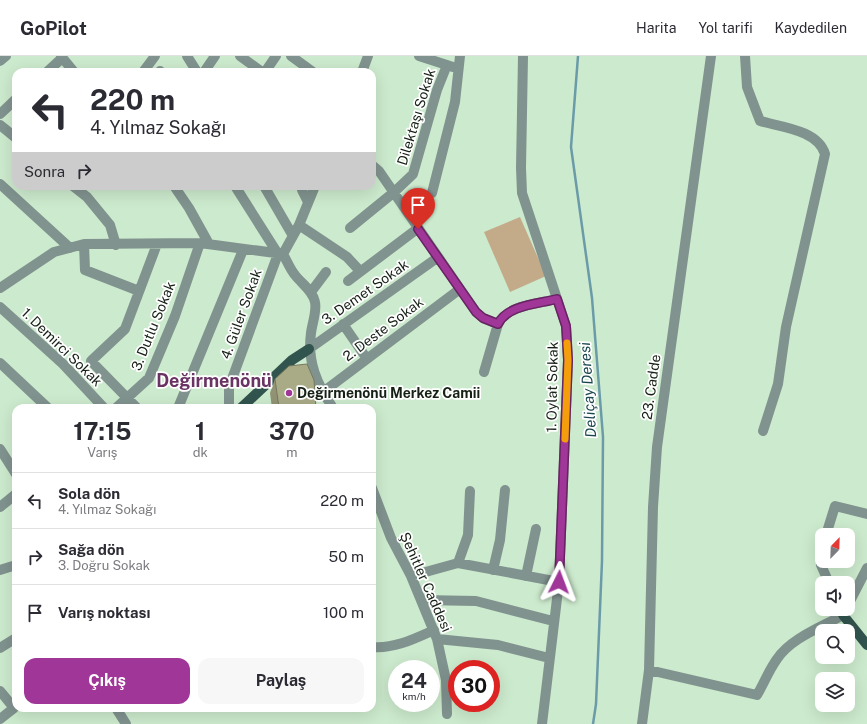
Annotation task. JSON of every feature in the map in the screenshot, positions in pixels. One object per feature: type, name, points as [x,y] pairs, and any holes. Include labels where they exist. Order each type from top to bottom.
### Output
[{"type":"main road","points":[[245,404],[292,360],[309,349]]},
{"type":"main road","points":[[847,616],[867,645]]},
{"type":"street","points":[[0,62],[6,56]]},
{"type":"street","points":[[146,68],[155,56]]},
{"type":"street","points":[[187,56],[194,68]]},
{"type":"street","points":[[207,68],[215,56]]},
{"type":"street","points":[[240,56],[258,68]]},
{"type":"street","points":[[267,68],[276,56]]},
{"type":"street","points":[[291,56],[308,68]]},
{"type":"street","points":[[364,68],[368,56]]},
{"type":"street","points":[[419,56],[459,68]]},
{"type":"street","points":[[432,193],[455,102],[460,56]]},
{"type":"street","name":"1. Oylat Sokak","points":[[523,56],[520,168],[522,193],[566,326],[568,360],[559,582],[553,620],[542,724]]},
{"type":"street","name":"23. Cadde","points":[[642,724],[649,670],[653,507],[657,447],[711,56]]},
{"type":"street","points":[[745,56],[747,87],[760,121],[807,134],[822,146],[825,154],[786,327],[778,384],[763,432]]},
{"type":"street","points":[[50,68],[61,57],[71,68]]},
{"type":"street","name":"Dilektaşı Sokak","points":[[350,228],[394,193],[413,174],[437,90],[447,65]]},
{"type":"street","points":[[0,114],[12,103]]},
{"type":"street","points":[[0,125],[12,135]]},
{"type":"street","points":[[376,168],[437,258],[479,315],[498,324]]},
{"type":"street","points":[[0,184],[70,248]]},
{"type":"street","points":[[78,190],[87,197],[110,225],[116,245]]},
{"type":"street","points":[[177,190],[190,208],[204,244]]},
{"type":"street","points":[[239,190],[295,276],[311,292],[316,303],[309,349],[314,373],[330,404]]},
{"type":"street","points":[[266,190],[293,236]]},
{"type":"street","points":[[302,190],[308,202]]},
{"type":"street","name":"4. Güler Sokak","points":[[228,404],[229,387],[280,254],[299,225],[313,190]]},
{"type":"street","points":[[299,225],[347,257],[360,271]]},
{"type":"street","points":[[348,281],[418,229]]},
{"type":"street","points":[[84,244],[85,270],[139,291]]},
{"type":"street","points":[[0,288],[54,252],[84,244],[204,244],[280,254]]},
{"type":"street","points":[[133,404],[91,361],[125,329],[157,244]]},
{"type":"street","name":"3. Dutlu Sokak","points":[[121,404],[149,378],[204,244]]},
{"type":"street","points":[[180,404],[243,250]]},
{"type":"street","name":"3. Demet Sokak","points":[[309,349],[437,258]]},
{"type":"street","points":[[311,292],[326,272]]},
{"type":"street","name":"2. Deste Sokak","points":[[323,392],[460,289]]},
{"type":"street","points":[[484,372],[501,317],[509,312],[557,299]]},
{"type":"street","name":"1. Demirci Sokak","points":[[0,307],[63,364],[100,404]]},
{"type":"street","points":[[343,324],[367,359]]},
{"type":"street","points":[[0,363],[44,404]]},
{"type":"street","points":[[0,449],[3,462],[12,470]]},
{"type":"street","points":[[493,570],[500,540],[505,490]]},
{"type":"street","points":[[458,563],[468,535],[470,491]]},
{"type":"street","points":[[0,507],[12,497]]},
{"type":"street","name":"Şehitler Caddesi","points":[[376,499],[391,538],[412,576],[436,635],[446,680],[447,714]]},
{"type":"street","points":[[828,528],[835,506],[867,514]]},
{"type":"street","points":[[526,576],[536,529]]},
{"type":"street","points":[[412,576],[458,563],[559,582]]},
{"type":"street","points":[[0,570],[12,566]]},
{"type":"street","points":[[855,591],[867,568]]},
{"type":"street","points":[[422,600],[476,601],[553,620]]},
{"type":"street","points":[[649,670],[758,695],[777,659],[794,643],[835,616]]},
{"type":"street","points":[[376,647],[383,648],[436,635],[498,645],[549,658]]},
{"type":"street","points":[[0,648],[12,640]]},
{"type":"street","points":[[0,690],[12,705]]},
{"type":"street","points":[[0,719],[12,710]]},
{"type":"street","points":[[118,712],[126,724]]},
{"type":"shaded area","points":[[520,217],[546,276],[510,292],[484,232]]},
{"type":"building","points":[[307,364],[314,380],[316,404],[278,404],[275,379],[289,366]]},
{"type":"waterway","name":"Deliçay Deresi","points":[[578,56],[571,147],[592,298],[603,437],[602,561],[596,704],[593,724]]},
{"type":"slow traffic","points":[[565,439],[568,360],[567,343]]},
{"type":"place","name":"Değirmenönü Merkez Camii","points":[[289,393]]},
{"type":"district","name":"Değirmenönü","points":[[214,381]]},
{"type":"route","points":[[418,229],[476,312],[483,318],[498,324],[501,317],[509,312],[557,299],[566,326],[568,360],[559,582]]}]
